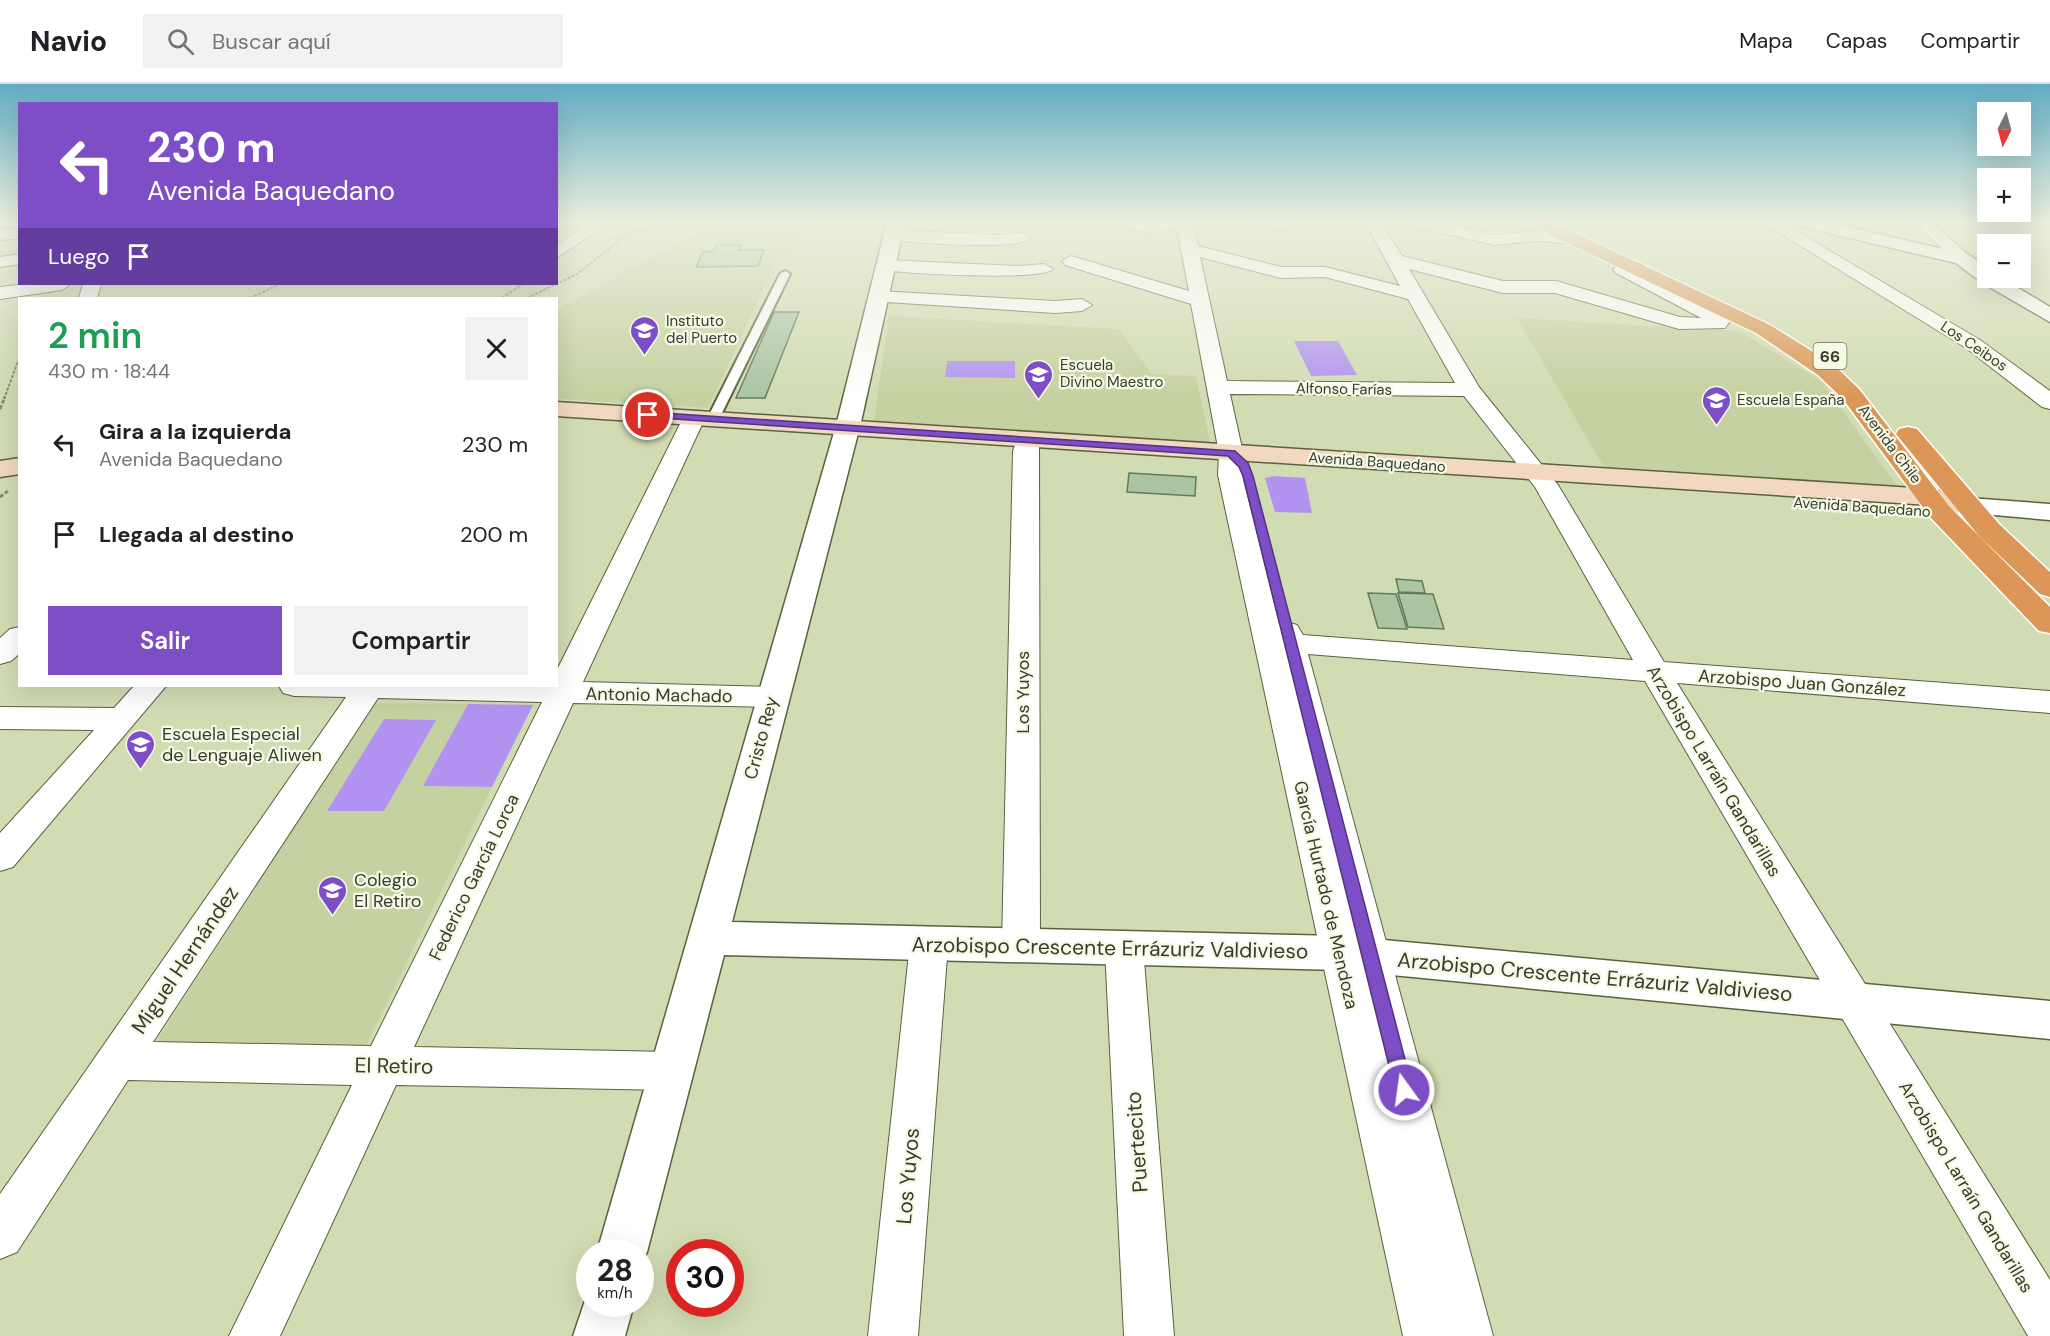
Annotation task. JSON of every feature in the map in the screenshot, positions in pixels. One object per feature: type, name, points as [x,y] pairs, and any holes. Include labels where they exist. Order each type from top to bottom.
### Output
[{"type":"highway","name":"Avenida Chile","points":[[1660,280],[1763,329],[1826,370],[1851,394],[1935,505],[2050,624]]},
{"type":"highway","name":"Avenida Chile","points":[[1682,280],[1780,326],[1821,350],[1865,384],[1989,530],[2050,588]]},
{"type":"main road","name":"Avenida Baquedano","points":[[558,409],[845,434],[1235,461],[1969,506]]},
{"type":"main road","name":"Avenida Baquedano","points":[[558,420],[699,422]]},
{"type":"main road","points":[[0,455],[18,452]]},
{"type":"main road","points":[[0,469],[18,466]]},
{"type":"street","name":"Cristo Rey","points":[[626,1239],[845,434],[882,280]]},
{"type":"street","points":[[1135,280],[1200,300]]},
{"type":"street","name":"García Hurtado de Mendoza","points":[[1196,280],[1235,461],[1354,955],[1428,1336]]},
{"type":"street","points":[[1358,280],[1415,295]]},
{"type":"street","name":"Arzobispo Larraín Gandarillas","points":[[1407,280],[1470,390],[1542,479],[1654,671],[2050,1326]]},
{"type":"street","points":[[1477,280],[1503,287],[1556,287],[1679,323],[1718,324],[1721,320],[1644,280]]},
{"type":"street","name":"Los Ceibos","points":[[1867,280],[1973,344],[2050,402]]},
{"type":"street","points":[[0,292],[54,285]]},
{"type":"street","points":[[2005,288],[2050,316]]},
{"type":"street","points":[[878,297],[1055,307],[1082,305]]},
{"type":"street","name":"Alfonso Farías","points":[[1218,387],[1470,390]]},
{"type":"street","name":"Federico García Lorca","points":[[254,1336],[563,692],[699,422]]},
{"type":"street","name":"Los Yuyos","points":[[1021,945],[1026,445]]},
{"type":"street","points":[[1969,506],[2050,512]]},
{"type":"street","points":[[0,654],[18,638]]},
{"type":"street","name":"Arzobispo Juan González","points":[[1279,643],[2050,702]]},
{"type":"street","points":[[0,857],[150,687]]},
{"type":"street","name":"Miguel Hernández","points":[[0,1235],[368,687]]},
{"type":"street","name":"Antonio Machado","points":[[401,687],[772,697]]},
{"type":"street","points":[[0,718],[122,719]]},
{"type":"street","name":"Arzobispo Crescente Errázuriz Valdivieso","points":[[707,938],[1354,955],[2050,1020]]},
{"type":"street","name":"Los Yuyos","points":[[893,1336],[929,944]]},
{"type":"street","name":"Puertecito","points":[[1124,948],[1149,1336]]},
{"type":"street","name":"García Hurtado de Mendoza","points":[[1354,955],[1468,1336]]},
{"type":"street","name":"El Retiro","points":[[117,1061],[671,1071]]},
{"type":"street","points":[[599,1336],[604,1317]]},
{"type":"lane","points":[[699,422],[781,280]]},
{"type":"path","points":[[252,297],[278,285]]},
{"type":"path","points":[[504,297],[522,285]]},
{"type":"path","points":[[529,297],[554,285]]},
{"type":"path","points":[[0,409],[18,361]]},
{"type":"shaded area","name":"Instituto del Puerto","points":[[610,280],[768,280],[708,408],[558,399],[558,309]]},
{"type":"shaded area","name":"Escuela Divino Maestro","points":[[889,316],[1119,329],[1152,374],[1196,376],[1210,442],[874,422]]},
{"type":"shaded area","name":"Escuela España","points":[[1517,318],[1740,331],[1821,381],[1900,490],[1605,469]]},
{"type":"shaded area","points":[[1294,341],[1338,341],[1357,375],[1311,376]]},
{"type":"shaded area","points":[[947,361],[1015,361],[1015,378],[945,377]]},
{"type":"shaded area","points":[[1274,476],[1305,478],[1312,513],[1275,512],[1265,478]]},
{"type":"shaded area","name":"Colegio El Retiro","points":[[374,703],[468,704],[423,786],[492,787],[366,1046],[155,1044]]},
{"type":"shaded area","points":[[468,704],[533,705],[492,787],[423,786]]},
{"type":"shaded area","points":[[384,719],[436,720],[384,811],[327,811]]},
{"type":"building","points":[[774,312],[799,312],[765,398],[736,398]]},
{"type":"building","points":[[1129,473],[1196,477],[1195,496],[1127,492]]},
{"type":"building","points":[[1396,579],[1422,581],[1425,593],[1399,592]]},
{"type":"building","points":[[1368,593],[1396,594],[1407,629],[1378,628]]},
{"type":"building","points":[[1398,593],[1433,594],[1444,629],[1408,627]]},
{"type":"place","name":"Instituto del Puerto","points":[[645,356]]},
{"type":"place","name":"Escuela Divino Maestro","points":[[1039,400]]},
{"type":"place","name":"Escuela España","points":[[1716,426]]},
{"type":"place","name":"Escuela Especial de Lenguaje Aliwen","points":[[141,770]]},
{"type":"place","name":"Colegio El Retiro","points":[[333,916]]},
{"type":"route","points":[[648,415],[1231,453],[1244,466],[1248,476],[1404,1090]]}]
